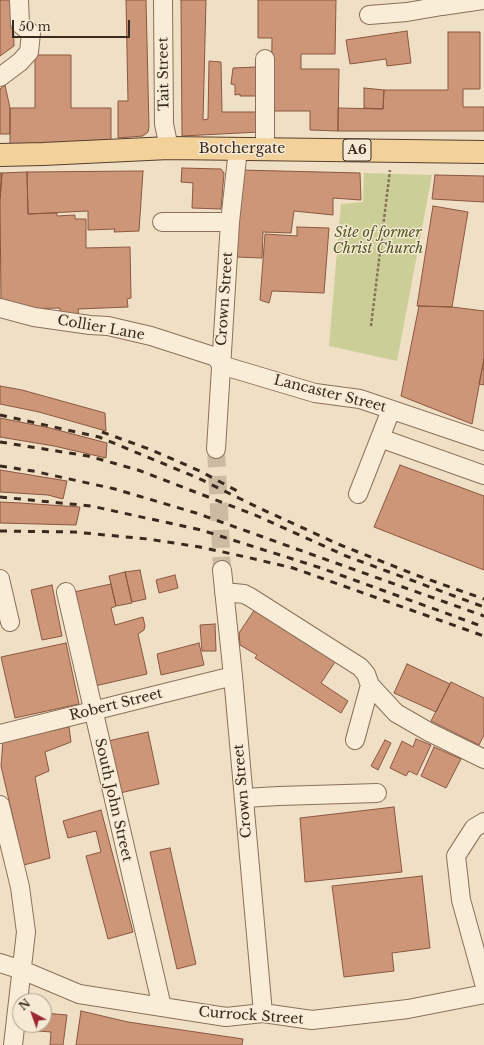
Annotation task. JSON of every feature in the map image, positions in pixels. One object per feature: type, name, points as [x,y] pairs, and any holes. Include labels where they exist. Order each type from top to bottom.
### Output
[{"type":"main road","name":"Botchergate","points":[[0,155],[169,148],[484,152]]},
{"type":"street","points":[[0,77],[20,62],[29,52],[31,33],[20,24],[19,0]]},
{"type":"street","name":"Tait Street","points":[[163,0],[164,124],[169,148]]},
{"type":"street","points":[[369,15],[407,12],[483,0]]},
{"type":"street","points":[[264,59],[265,150]]},
{"type":"street","name":"Crown Street","points":[[216,449],[230,222],[238,149]]},
{"type":"street","points":[[162,222],[230,222]]},
{"type":"street","name":"Collier Lane","points":[[0,308],[34,317],[108,326],[136,332],[216,357],[221,365]]},
{"type":"street","name":"Lancaster Street","points":[[221,365],[315,393],[360,399],[484,441]]},
{"type":"street","points":[[358,494],[391,410]]},
{"type":"street","points":[[380,438],[484,475]]},
{"type":"street","name":"Crown Street","points":[[222,570],[263,1013]]},
{"type":"street","points":[[0,579],[10,622]]},
{"type":"street","name":"South John Street","points":[[66,592],[92,711],[162,1007]]},
{"type":"street","points":[[224,592],[244,594],[360,667],[366,674],[370,685],[396,713],[428,732],[484,759]]},
{"type":"street","name":"Robert Street","points":[[0,734],[233,676]]},
{"type":"street","points":[[355,740],[370,685]]},
{"type":"street","points":[[244,798],[377,793]]},
{"type":"street","points":[[0,805],[20,887],[26,932],[13,1045]]},
{"type":"street","points":[[484,822],[474,828],[456,856],[461,900],[484,983]]},
{"type":"street","name":"Currock Street","points":[[0,963],[22,970],[79,994],[226,1017],[263,1013],[312,1020],[408,1009],[484,994]]},
{"type":"path","points":[[371,326],[391,163],[390,151]]},
{"type":"green space","name":"Site of former Christ Church","points":[[364,173],[432,175],[397,361],[329,346],[341,204],[363,202]]},
{"type":"building","points":[[0,0],[13,0],[14,46],[0,56]]},
{"type":"building","points":[[126,0],[146,0],[149,127],[148,132],[143,136],[118,138],[118,101],[128,101]]},
{"type":"building","points":[[181,0],[206,0],[203,120],[208,119],[209,61],[221,62],[222,112],[259,112],[259,132],[182,136]]},
{"type":"building","points":[[258,0],[336,0],[335,54],[301,54],[301,69],[339,69],[338,131],[310,130],[310,111],[271,111],[272,38],[258,38]]},
{"type":"building","points":[[407,31],[411,63],[387,66],[386,59],[350,64],[346,40]]},
{"type":"building","points":[[448,32],[480,32],[480,89],[463,89],[463,107],[484,107],[484,131],[338,131],[338,108],[383,109],[384,90],[448,90]]},
{"type":"building","points":[[35,55],[71,55],[71,108],[111,108],[111,145],[10,144],[10,108],[35,108]]},
{"type":"building","points":[[257,67],[257,96],[240,96],[240,94],[235,95],[235,85],[231,84],[233,68]]},
{"type":"building","points":[[5,85],[10,108],[10,134],[0,134],[0,89]]},
{"type":"building","points":[[364,88],[384,90],[383,109],[364,108]]},
{"type":"building","points":[[182,168],[221,169],[224,173],[221,209],[192,208],[193,183],[181,182]]},
{"type":"building","points":[[240,170],[360,173],[361,200],[333,198],[333,215],[294,211],[291,233],[263,232],[262,258],[237,257]]},
{"type":"building","points":[[143,171],[139,231],[114,232],[115,229],[88,230],[88,211],[28,214],[27,172]]},
{"type":"building","points":[[27,172],[28,214],[57,213],[57,216],[75,215],[75,219],[86,219],[86,248],[130,247],[131,298],[127,299],[128,307],[78,309],[79,317],[60,318],[60,308],[13,309],[1,305],[0,199],[2,173]]},
{"type":"building","points":[[0,173],[2,173],[0,199]]},
{"type":"building","points":[[435,175],[484,176],[484,202],[432,199]]},
{"type":"building","points":[[433,206],[468,212],[452,307],[417,306]]},
{"type":"building","points":[[297,227],[329,228],[324,293],[272,291],[269,303],[260,300],[265,234],[297,236]]},
{"type":"building","points":[[419,306],[452,307],[484,311],[484,359],[472,424],[401,396]]},
{"type":"building","points":[[484,359],[484,385],[479,384]]},
{"type":"building","points":[[0,386],[22,390],[105,413],[106,431],[39,412],[0,404]]},
{"type":"building","points":[[0,418],[50,428],[107,443],[106,458],[54,446],[0,437]]},
{"type":"building","points":[[400,465],[484,496],[484,570],[374,527]]},
{"type":"building","points":[[0,470],[67,481],[63,499],[48,495],[0,492]]},
{"type":"building","points":[[0,502],[80,507],[76,525],[0,523]]},
{"type":"building","points":[[140,570],[146,599],[132,602],[125,572]]},
{"type":"building","points":[[125,572],[132,603],[116,606],[109,576]]},
{"type":"building","points":[[175,575],[178,588],[159,593],[156,580]]},
{"type":"building","points":[[111,584],[116,606],[111,608],[115,625],[143,617],[145,626],[144,630],[138,634],[147,674],[95,686],[74,592]]},
{"type":"building","points":[[52,585],[62,636],[42,640],[31,590]]},
{"type":"building","points":[[255,609],[337,659],[321,683],[348,701],[341,713],[255,658],[257,655],[240,645],[239,633]]},
{"type":"building","points":[[215,624],[216,651],[202,651],[200,625]]},
{"type":"building","points":[[66,643],[79,704],[15,718],[1,657]]},
{"type":"building","points":[[199,643],[204,665],[161,675],[157,654]]},
{"type":"building","points":[[407,664],[450,684],[436,712],[394,693]]},
{"type":"building","points":[[451,682],[484,698],[484,735],[479,745],[431,721]]},
{"type":"building","points":[[69,727],[71,742],[45,752],[49,771],[35,777],[50,858],[24,865],[1,766],[3,741]]},
{"type":"building","points":[[148,732],[159,784],[120,793],[108,741]]},
{"type":"building","points":[[416,739],[431,745],[417,775],[409,771],[406,776],[390,768],[402,741],[413,747]]},
{"type":"building","points":[[385,740],[391,743],[378,770],[371,766]]},
{"type":"building","points":[[434,747],[461,759],[446,788],[421,776]]},
{"type":"building","points":[[394,807],[402,872],[305,882],[300,818]]},
{"type":"building","points":[[101,810],[133,932],[108,939],[86,856],[101,852],[96,831],[68,838],[63,821]]},
{"type":"building","points":[[170,848],[196,964],[177,969],[150,852]]},
{"type":"building","points":[[422,876],[430,948],[392,953],[394,971],[344,977],[332,886]]},
{"type":"building","points":[[81,1011],[128,1022],[243,1039],[242,1045],[76,1045]]},
{"type":"building","points":[[52,1014],[67,1015],[63,1045],[50,1045],[52,1033]]},
{"type":"tunnel","points":[[216,449],[222,570]]},
{"type":"railway","points":[[0,415],[99,437],[198,478],[338,544],[416,575],[484,599]]},
{"type":"railway","points":[[102,432],[149,449],[200,471],[239,492]]},
{"type":"railway","points":[[0,442],[88,456],[138,470],[255,515],[346,556],[484,607]]},
{"type":"railway","points":[[0,466],[33,471],[115,489],[196,513],[484,616]]},
{"type":"railway","points":[[0,497],[91,506],[201,530],[321,568],[484,627]]},
{"type":"railway","points":[[0,531],[74,532],[148,539],[200,547],[293,568],[484,636]]}]
